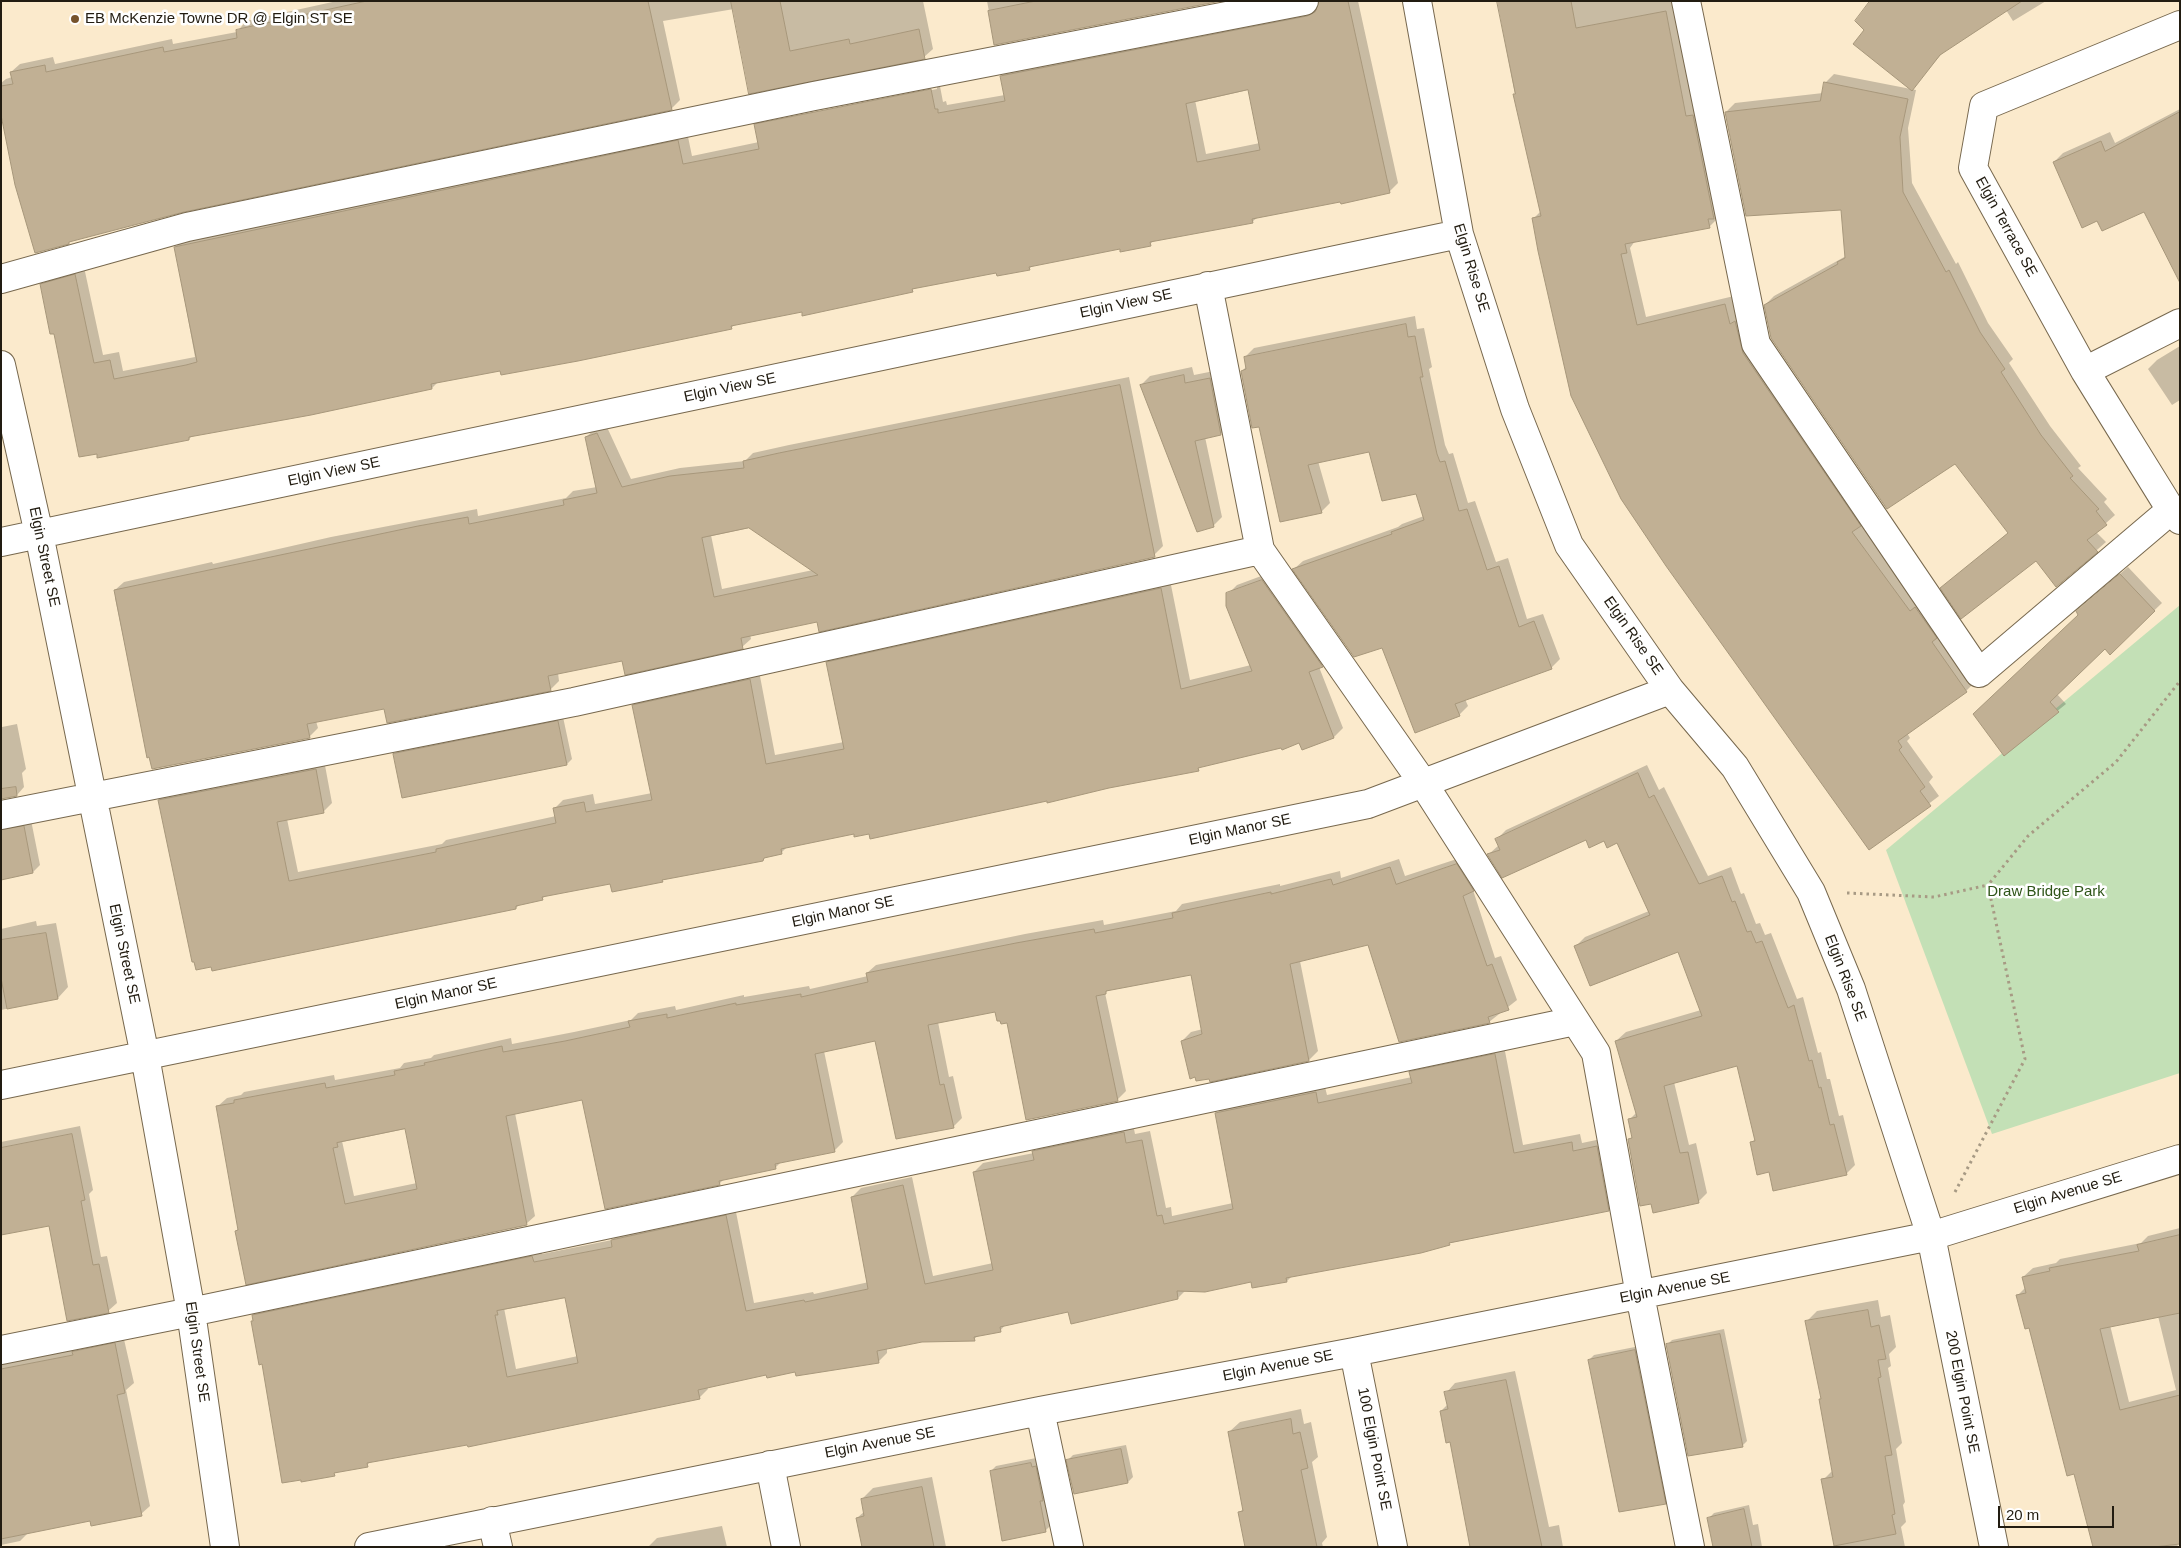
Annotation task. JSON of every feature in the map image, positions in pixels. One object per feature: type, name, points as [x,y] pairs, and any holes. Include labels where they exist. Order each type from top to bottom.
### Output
[{"type":"street","points":[[1,278],[206,223],[814,96],[1304,1]]},
{"type":"street","name":"Elgin Rise SE","points":[[1417,1],[1459,234],[1515,409],[1569,544],[1670,690],[1734,767],[1812,892],[1851,989],[1931,1236]]},
{"type":"street","points":[[1686,1],[1756,344],[1979,672],[2175,515]]},
{"type":"street","name":"Elgin Terrace SE","points":[[2175,515],[2085,371],[1973,168],[1984,106],[2180,25]]},
{"type":"street","name":"Elgin View SE","points":[[1,542],[1459,234]]},
{"type":"street","points":[[1208,286],[1260,550],[1424,783],[1596,1053],[1640,1295],[1690,1547]]},
{"type":"street","points":[[2085,371],[2180,323]]},
{"type":"street","name":"Elgin Street SE","points":[[1,365],[40,534],[145,1056],[191,1312],[224,1547]]},
{"type":"street","points":[[1,815],[574,702],[1260,550]]},
{"type":"street","name":"Elgin Manor SE","points":[[1,1085],[1368,804],[1670,690]]},
{"type":"street","points":[[1,1350],[191,1312],[1575,1021]]},
{"type":"street","name":"Elgin Avenue SE","points":[[369,1547],[495,1534],[770,1464],[1354,1352],[1931,1236],[2180,1159]]},
{"type":"street","name":"200 Elgin Point SE","points":[[1931,1236],[1994,1547]]},
{"type":"street","name":"100 Elgin Point SE","points":[[1354,1352],[1393,1547]]},
{"type":"street","points":[[1040,1411],[1069,1547]]},
{"type":"street","points":[[770,1464],[786,1547]]},
{"type":"path","points":[[1812,892],[1934,896],[1988,885],[2028,836],[2116,762],[2180,682]]},
{"type":"path","points":[[1931,1236],[2025,1059],[1988,885]]},
{"type":"green space","name":"Draw Bridge Park","points":[[2180,605],[2180,1073],[1992,1134],[1886,850]]},
{"type":"building","points":[[367,1],[648,1],[672,110],[184,212],[69,242],[69,244],[35,253],[15,185],[1,115],[1,86],[13,84],[10,72],[45,65],[46,72],[163,47],[164,52],[237,38],[236,30]]},
{"type":"building","points":[[731,1],[780,1],[790,51],[849,39],[850,44],[919,29],[925,59],[749,94]]},
{"type":"building","points":[[1036,1],[1221,1],[994,45],[988,11]]},
{"type":"building","points":[[1319,1],[1348,1],[1390,193],[1341,204],[1340,202],[1252,219],[1253,223],[1150,242],[1151,246],[1120,252],[1120,249],[1029,267],[1030,270],[997,276],[996,273],[912,289],[913,292],[802,316],[802,312],[731,326],[732,329],[578,361],[501,375],[500,371],[431,384],[432,389],[311,415],[189,437],[189,440],[97,458],[97,454],[79,457],[54,334],[50,334],[40,284],[75,274],[94,363],[110,360],[114,379],[186,365],[197,362],[174,247],[678,140],[683,164],[759,149],[754,124],[931,89],[935,109],[938,109],[938,113],[1005,101],[1000,76],[1307,16],[1315,12]],"holes":[[[1248,90],[1260,150],[1197,162],[1186,104]]]},
{"type":"building","points":[[1497,1],[1571,1],[1576,28],[1666,11],[1686,116],[1693,115],[1714,219],[1708,219],[1710,228],[1625,244],[1627,253],[1621,254],[1637,325],[1725,304],[1730,324],[1735,321],[1743,353],[1861,526],[1852,532],[1910,611],[1915,607],[1937,638],[1932,642],[1967,692],[1898,741],[1902,747],[1899,750],[1925,787],[1920,791],[1931,806],[1869,850],[1666,566],[1621,499],[1571,396],[1538,251],[1532,218],[1541,216],[1513,94],[1515,94]]},
{"type":"building","points":[[1870,1],[2022,1],[1940,55],[1912,91],[1853,44],[1864,30],[1855,21]]},
{"type":"building","points":[[1824,82],[1908,99],[1900,137],[1903,192],[1946,272],[1949,270],[1980,332],[2005,369],[2001,372],[2041,435],[2073,476],[2070,478],[2099,509],[2096,511],[2107,525],[2087,540],[2098,552],[2056,587],[2036,561],[1961,619],[1940,588],[2008,533],[1955,464],[1887,509],[1771,338],[1764,305],[1838,264],[1837,262],[1845,258],[1841,210],[1746,216],[1725,112],[1820,101]]},
{"type":"building","points":[[2180,112],[2180,283],[2144,212],[2102,231],[2097,221],[2082,228],[2053,162],[2101,141],[2105,151]]},
{"type":"building","points":[[1406,324],[1408,337],[1415,336],[1423,377],[1420,377],[1437,454],[1440,462],[1445,461],[1459,511],[1467,509],[1487,570],[1499,566],[1519,627],[1534,621],[1552,669],[1455,704],[1460,716],[1415,733],[1382,648],[1354,657],[1292,569],[1392,534],[1391,532],[1424,520],[1416,494],[1382,501],[1369,452],[1308,465],[1322,513],[1280,522],[1259,427],[1252,428],[1241,371],[1246,369],[1244,357]]},
{"type":"building","points":[[1184,375],[1185,383],[1210,378],[1221,435],[1195,441],[1214,527],[1197,532],[1140,385]]},
{"type":"building","points":[[1120,385],[1155,557],[819,632],[817,622],[741,638],[743,649],[625,675],[622,661],[548,676],[551,691],[387,723],[384,709],[307,724],[310,738],[152,769],[149,757],[147,758],[114,590],[418,526],[468,517],[469,524],[564,505],[563,500],[597,493],[585,437],[597,433],[622,487],[670,476],[744,468],[743,461]],"holes":[[[749,528],[818,575],[714,597],[702,538]]]},
{"type":"building","points":[[2120,574],[2155,611],[2110,655],[2105,649],[2050,702],[2059,712],[2004,756],[1973,714],[2078,615],[2076,611]]},
{"type":"building","points":[[1262,580],[1323,667],[1309,672],[1334,738],[1302,750],[1299,743],[1282,750],[1281,748],[1198,768],[1199,771],[1109,788],[1047,803],[1047,801],[870,839],[869,834],[854,837],[854,834],[781,849],[782,854],[764,858],[763,861],[662,880],[663,882],[612,892],[610,884],[542,897],[543,900],[516,906],[516,909],[212,971],[211,967],[196,970],[194,962],[192,962],[158,800],[316,769],[324,813],[277,822],[289,881],[436,852],[436,849],[556,823],[553,808],[584,802],[586,812],[652,800],[632,705],[750,679],[766,764],[844,749],[826,662],[1161,588],[1181,689],[1252,671],[1226,606],[1226,593]]},
{"type":"building","points":[[558,721],[567,765],[402,798],[393,754]]},
{"type":"building","points":[[1638,773],[1649,798],[1654,795],[1699,884],[1722,876],[1732,902],[1735,901],[1747,932],[1751,931],[1756,943],[1762,941],[1788,1008],[1794,1005],[1809,1061],[1812,1060],[1819,1088],[1821,1087],[1830,1125],[1834,1124],[1847,1175],[1773,1191],[1769,1172],[1757,1175],[1750,1142],[1755,1141],[1737,1066],[1664,1086],[1680,1153],[1688,1152],[1699,1203],[1653,1213],[1651,1204],[1640,1206],[1628,1139],[1632,1138],[1628,1119],[1637,1117],[1615,1041],[1702,1016],[1678,952],[1590,986],[1574,946],[1650,915],[1617,843],[1607,848],[1604,841],[1589,848],[1586,840],[1502,878],[1487,854],[1500,850],[1495,839]]},
{"type":"building","points":[[16,787],[17,796],[1,799],[1,789]]},
{"type":"building","points":[[24,826],[33,873],[1,880],[1,830]]},
{"type":"building","points":[[1457,864],[1474,891],[1463,896],[1487,966],[1492,964],[1509,1010],[1488,1017],[1490,1023],[1399,1042],[1368,945],[1290,964],[1309,1061],[1210,1082],[1209,1079],[1196,1081],[1195,1077],[1190,1079],[1181,1041],[1202,1034],[1191,975],[1106,991],[1106,994],[1096,996],[1118,1101],[1026,1120],[1007,1023],[1001,1024],[1000,1021],[997,1021],[995,1012],[928,1025],[940,1085],[944,1084],[954,1128],[896,1139],[875,1041],[815,1054],[835,1152],[775,1164],[776,1169],[719,1181],[720,1185],[605,1209],[582,1100],[506,1116],[527,1225],[246,1285],[235,1231],[238,1230],[216,1106],[234,1103],[234,1100],[325,1083],[326,1088],[395,1075],[394,1071],[502,1046],[503,1052],[565,1041],[630,1027],[628,1021],[667,1014],[667,1018],[736,1003],[736,1005],[801,994],[801,997],[868,982],[866,973],[1094,929],[1095,933],[1173,918],[1172,913],[1271,892],[1271,894],[1331,879],[1333,885],[1390,867],[1396,884]],"holes":[[[405,1129],[417,1189],[345,1204],[333,1148],[338,1147],[337,1143]]]},
{"type":"building","points":[[46,933],[58,999],[7,1009],[1,978],[1,940]]},
{"type":"building","points":[[1495,1054],[1514,1153],[1572,1142],[1573,1151],[1597,1146],[1609,1211],[1449,1243],[1450,1245],[1421,1253],[1286,1278],[1287,1282],[1252,1288],[1251,1282],[1205,1292],[1177,1291],[1178,1299],[1071,1324],[1068,1312],[1000,1327],[1001,1332],[974,1337],[975,1341],[922,1342],[877,1351],[879,1363],[796,1376],[795,1372],[767,1378],[766,1375],[698,1390],[700,1399],[468,1447],[467,1445],[367,1463],[368,1467],[334,1473],[335,1476],[282,1483],[262,1364],[259,1365],[251,1321],[253,1321],[252,1315],[532,1256],[534,1262],[612,1247],[611,1240],[726,1215],[746,1311],[804,1300],[805,1302],[868,1289],[851,1197],[903,1185],[925,1284],[993,1270],[973,1172],[1034,1160],[1032,1151],[1124,1132],[1126,1143],[1142,1140],[1157,1216],[1162,1215],[1164,1224],[1233,1209],[1215,1113],[1316,1092],[1318,1103],[1412,1083],[1409,1072]],"holes":[[[565,1298],[578,1363],[507,1377],[495,1315],[498,1315],[497,1311]]]},
{"type":"building","points":[[72,1134],[85,1200],[81,1201],[93,1265],[99,1264],[109,1313],[67,1321],[49,1226],[1,1235],[1,1148]]},
{"type":"building","points":[[2180,1235],[2180,1313],[2100,1329],[2120,1410],[2180,1395],[2180,1544],[2154,1547],[2093,1547],[2074,1474],[2067,1476],[2029,1328],[2025,1329],[2016,1295],[2026,1293],[2022,1277],[2050,1271],[2049,1268],[2139,1251],[2137,1245]]},
{"type":"building","points":[[1868,1310],[1871,1327],[1879,1325],[1886,1359],[1878,1360],[1881,1377],[1878,1378],[1892,1455],[1885,1456],[1895,1514],[1892,1515],[1896,1534],[1834,1546],[1821,1479],[1833,1477],[1819,1399],[1821,1399],[1805,1321]]},
{"type":"building","points":[[1720,1334],[1743,1447],[1688,1456],[1666,1344]]},
{"type":"building","points":[[115,1343],[125,1393],[117,1395],[142,1516],[91,1526],[90,1521],[1,1539],[1,1369],[73,1355],[72,1352]]},
{"type":"building","points":[[1635,1350],[1666,1504],[1619,1512],[1588,1360]]},
{"type":"building","points":[[1506,1380],[1542,1547],[1470,1547],[1450,1442],[1446,1443],[1440,1411],[1448,1409],[1444,1392]]},
{"type":"building","points":[[1291,1419],[1293,1434],[1300,1432],[1308,1468],[1301,1470],[1317,1547],[1245,1547],[1238,1512],[1243,1511],[1228,1432]]},
{"type":"building","points":[[1121,1449],[1128,1483],[1074,1494],[1066,1460]]},
{"type":"building","points":[[1031,1463],[1032,1467],[1036,1466],[1043,1501],[1040,1501],[1046,1532],[1002,1541],[990,1471]]},
{"type":"building","points":[[922,1487],[934,1547],[862,1547],[856,1518],[864,1516],[861,1499]]},
{"type":"building","points":[[1744,1509],[1752,1547],[1713,1547],[1707,1518]]},
{"type":"place","name":"EB McKenzie Towne DR @ Elgin ST SE","points":[[75,19]]}]
